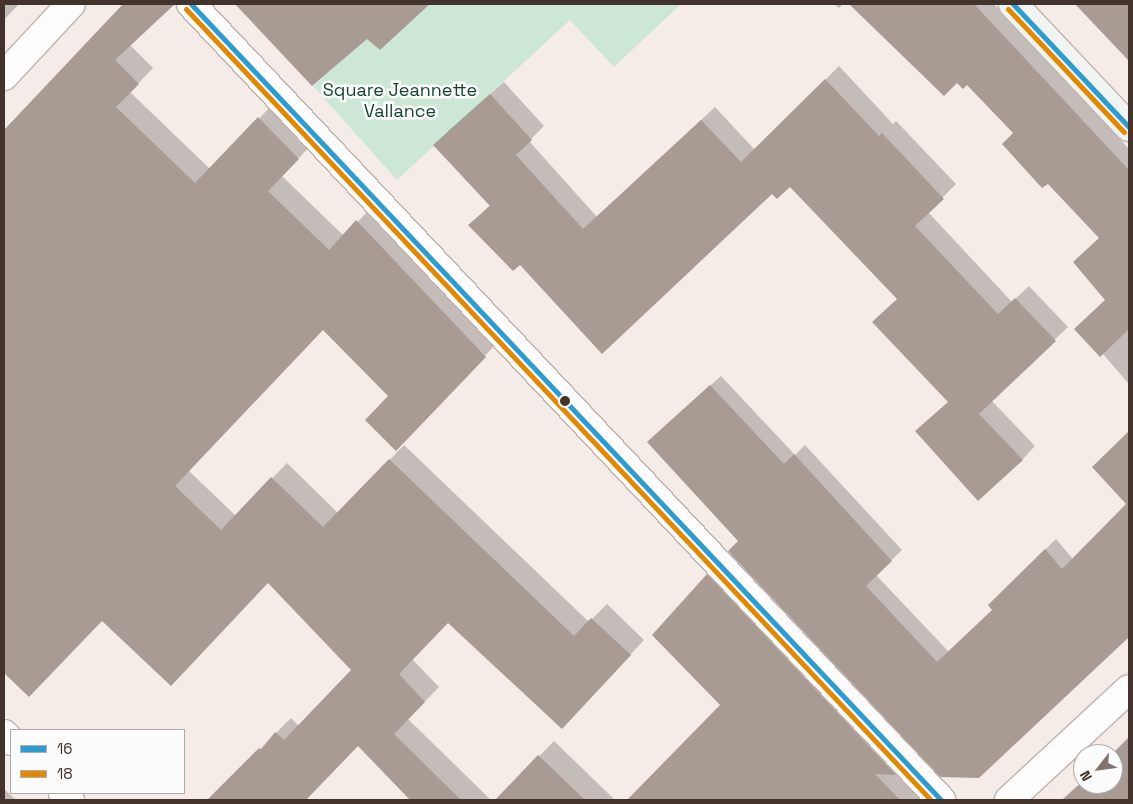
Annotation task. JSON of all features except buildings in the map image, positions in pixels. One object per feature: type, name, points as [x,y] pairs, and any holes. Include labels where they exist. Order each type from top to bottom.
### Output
[{"type":"main road","points":[[1013,4],[1129,127]]},
{"type":"street","points":[[4,76],[71,4]]},
{"type":"street","points":[[191,4],[941,800]]},
{"type":"street","points":[[1009,800],[1129,689]]},
{"type":"green space","name":"Square Jeannette Vallance","points":[[430,4],[681,4],[614,67],[570,20],[397,180],[313,86],[367,38],[380,50]]},
{"type":"transit line","name":"16","points":[[191,4],[941,800]]},
{"type":"transit line","name":"16","points":[[1013,4],[1129,127]]},
{"type":"transit line","name":"18","points":[[186,9],[931,800]]},
{"type":"transit line","name":"18","points":[[1008,9],[1124,132]]}]
